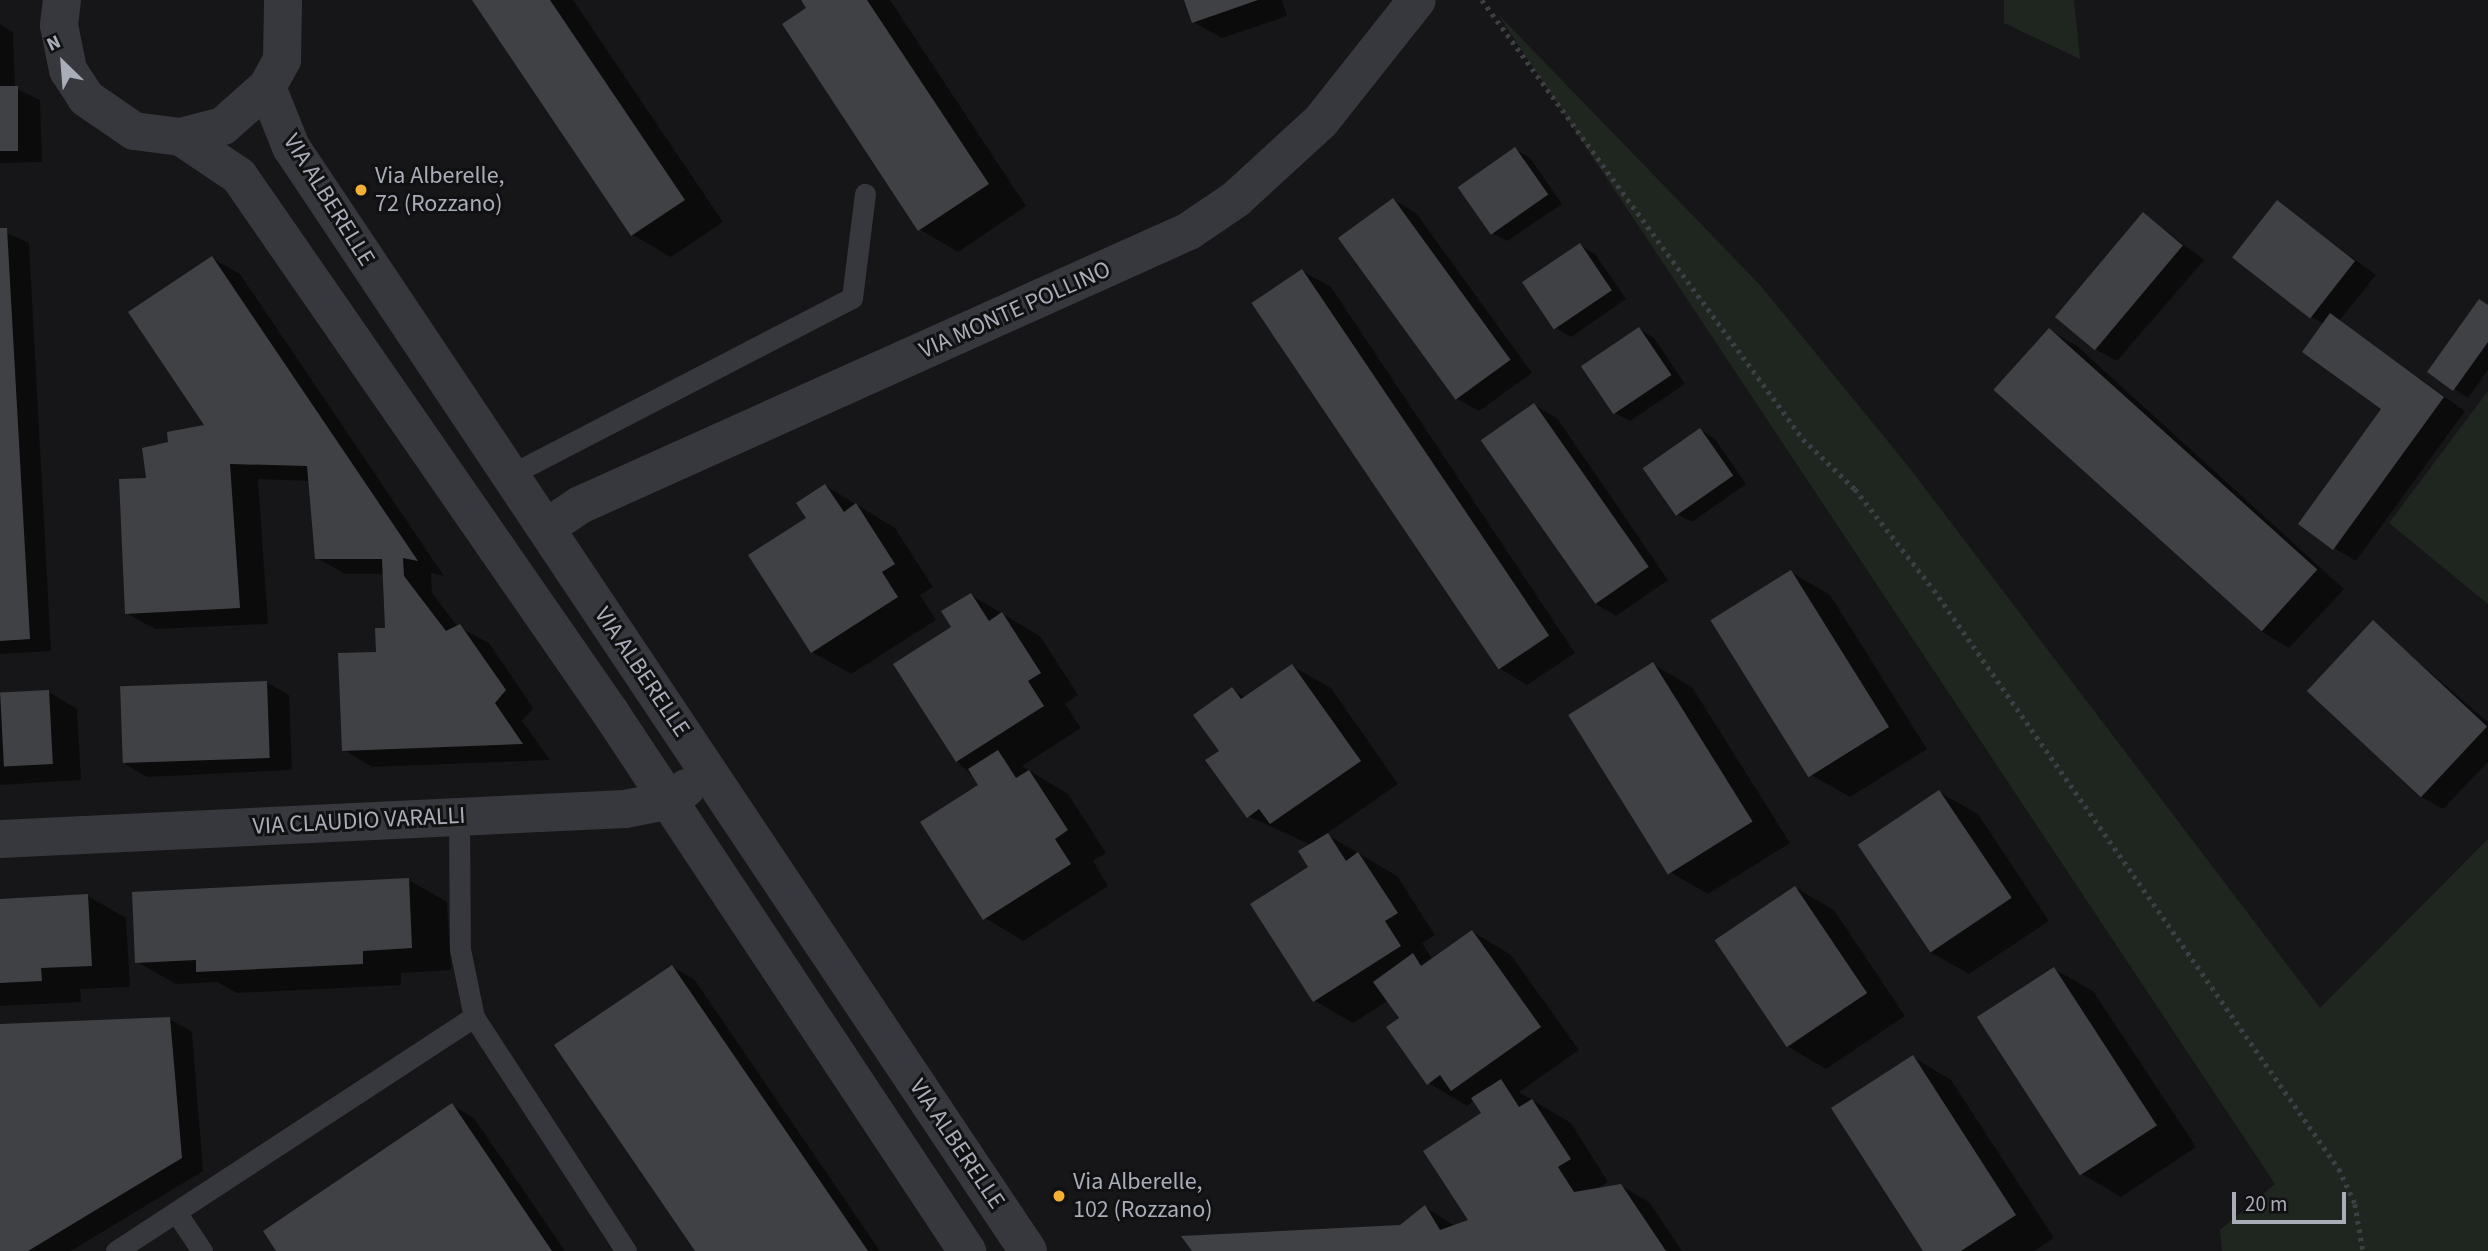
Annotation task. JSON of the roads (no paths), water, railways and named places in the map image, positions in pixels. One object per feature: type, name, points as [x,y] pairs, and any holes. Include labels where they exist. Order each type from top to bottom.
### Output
[{"type":"street","points":[[62,0],[59,25],[68,70],[86,98],[134,131],[181,137],[223,125],[267,88],[282,60],[283,0]]},
{"type":"street","name":"VIA MONTE POLLINO","points":[[546,528],[580,505],[1189,231],[1289,153],[1417,0]]},
{"type":"street","name":"VIA ALBERELLE","points":[[267,88],[291,147],[1028,1251]]},
{"type":"street","name":"VIA ALBERELLE","points":[[181,137],[239,176],[667,801],[967,1251]]},
{"type":"street","name":"VIA CLAUDIO VARALLI","points":[[0,839],[459,817],[667,801],[709,773]]},
{"type":"lane","points":[[510,475],[852,298],[865,194]]},
{"type":"lane","points":[[459,817],[460,949],[474,1017],[626,1251]]},
{"type":"lane","points":[[116,1251],[474,1017]]},
{"type":"lane","points":[[176,1212],[202,1251]]},
{"type":"place","name":"Via Alberelle, 72 (Rozzano)","points":[[361,190]]},
{"type":"place","name":"Via Alberelle, 102 (Rozzano)","points":[[1059,1196]]}]
